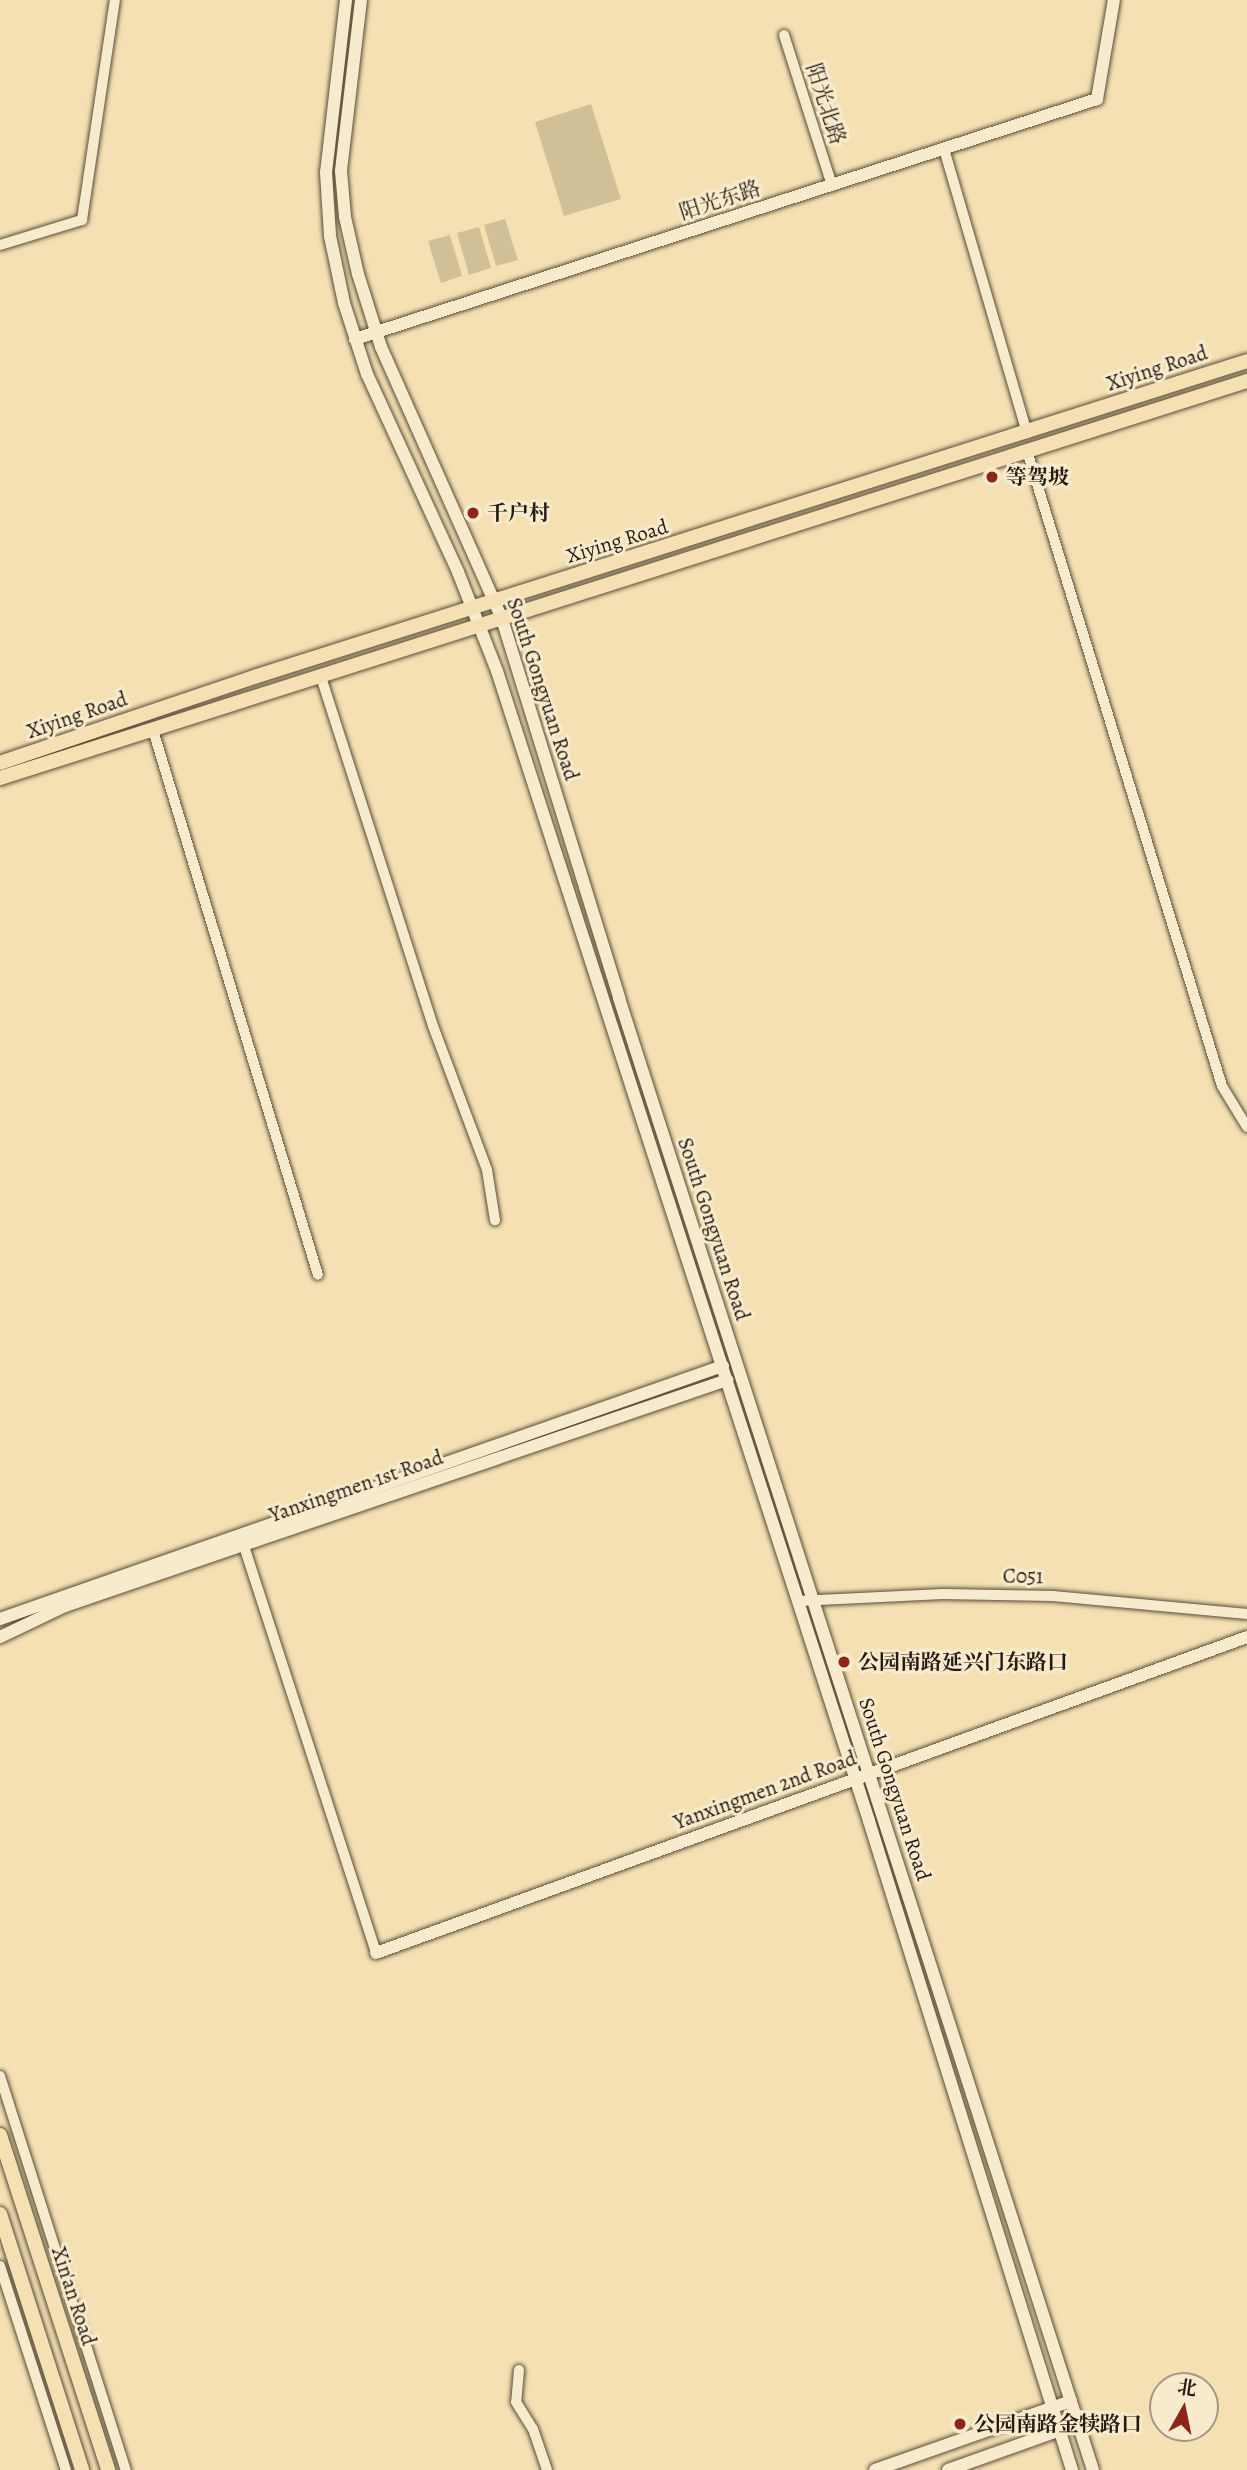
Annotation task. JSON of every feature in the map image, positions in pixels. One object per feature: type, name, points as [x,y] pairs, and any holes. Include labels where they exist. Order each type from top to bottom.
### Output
[{"type":"main road","name":"South Gongyuan Road","points":[[346,0],[326,172],[333,256],[355,339],[481,626],[855,1777],[1072,2470]]},
{"type":"main road","name":"South Gongyuan Road","points":[[361,0],[344,116],[342,193],[358,274],[376,331],[502,619],[813,1601],[1093,2470]]},
{"type":"main road","name":"阳光东路","points":[[355,339],[1097,99],[1114,0]]},
{"type":"main road","name":"Xiying Road","points":[[0,763],[1247,361]]},
{"type":"main road","name":"Xiying Road","points":[[0,778],[1247,381]]},
{"type":"main road","name":"Yanxingmen 1st Road","points":[[0,1637],[65,1606],[723,1366]]},
{"type":"main road","name":"Yanxingmen 1st Road","points":[[0,1619],[727,1380]]},
{"type":"main road","name":"Yanxingmen 2nd Road","points":[[376,1953],[1247,1637]]},
{"type":"main road","name":"Xin'an Road","points":[[0,2135],[108,2470]]},
{"type":"main road","points":[[0,2214],[82,2470]]},
{"type":"main road","points":[[875,2470],[1071,2401]]},
{"type":"main road","points":[[948,2470],[1077,2423]]},
{"type":"street","points":[[0,245],[82,220],[116,0]]},
{"type":"street","name":"阳光北路","points":[[784,35],[832,185]]},
{"type":"street","points":[[944,149],[1027,433]]},
{"type":"street","points":[[1027,451],[1222,1086],[1247,1127]]},
{"type":"street","points":[[321,677],[433,1026],[487,1171],[495,1220]]},
{"type":"street","points":[[153,730],[318,1275]]},
{"type":"street","points":[[242,1541],[376,1953]]},
{"type":"street","name":"C051","points":[[798,1601],[943,1594],[1053,1596],[1247,1614]]},
{"type":"street","points":[[0,2076],[126,2470]]},
{"type":"street","points":[[0,2266],[66,2470]]},
{"type":"street","points":[[519,2370],[516,2402],[533,2429],[547,2470]]},
{"type":"shaded area","points":[[591,104],[621,199],[564,216],[535,122]]},
{"type":"shaded area","points":[[505,219],[518,260],[496,266],[484,225]]},
{"type":"shaded area","points":[[479,227],[491,268],[469,275],[457,233]]},
{"type":"shaded area","points":[[450,235],[462,276],[441,283],[428,241]]},
{"type":"place","name":"等驾坡","points":[[992,477]]},
{"type":"place","name":"千户村","points":[[473,513]]},
{"type":"place","name":"公园南路延兴门东路口","points":[[844,1662]]},
{"type":"place","name":"公园南路金犊路口","points":[[960,2424]]}]
